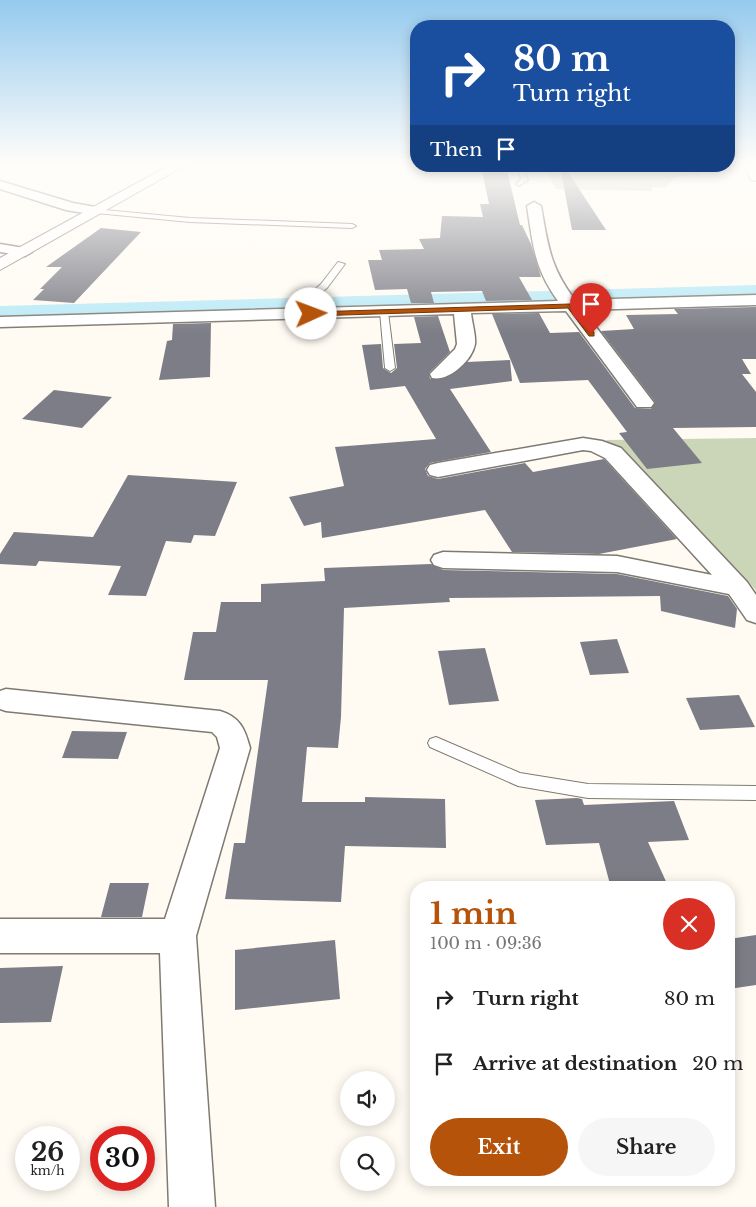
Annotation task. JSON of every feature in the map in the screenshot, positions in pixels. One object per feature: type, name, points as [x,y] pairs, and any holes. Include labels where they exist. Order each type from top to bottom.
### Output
[{"type":"main road","points":[[0,265],[78,221]]},
{"type":"street","points":[[536,221],[542,256],[565,300],[644,403]]},
{"type":"street","points":[[0,248],[25,252]]},
{"type":"street","points":[[0,322],[310,308],[384,312],[462,309],[565,300],[756,300]]},
{"type":"street","points":[[439,374],[456,361],[465,350],[462,309]]},
{"type":"street","points":[[438,470],[583,444],[606,448],[648,490],[738,588],[756,614]]},
{"type":"street","points":[[443,560],[617,564],[738,588]]},
{"type":"street","points":[[6,700],[220,722],[231,732],[235,748],[178,936],[192,1207]]},
{"type":"street","points":[[0,936],[178,936]]},
{"type":"lane","points":[[226,221],[352,226]]},
{"type":"lane","points":[[310,308],[341,264]]},
{"type":"lane","points":[[384,312],[390,368]]},
{"type":"lane","points":[[436,743],[518,779],[588,791],[756,793]]},
{"type":"green space","points":[[756,438],[756,590],[606,440]]},
{"type":"building","points":[[442,221],[519,221],[531,244],[541,277],[519,277],[532,300],[486,301],[482,291],[431,292],[434,303],[411,303],[407,289],[375,290],[368,260],[382,260],[379,250],[424,249],[419,239],[440,238]]},
{"type":"building","points":[[570,221],[600,221],[606,230],[572,230]]},
{"type":"building","points":[[101,228],[141,232],[74,303],[33,300],[44,289],[40,289],[62,267],[46,267]]},
{"type":"building","points":[[756,307],[756,359],[742,359],[751,374],[742,374],[756,392],[756,427],[673,428],[702,463],[647,469],[619,433],[627,432],[588,380],[520,383],[492,314],[539,313],[550,333],[579,332],[635,408],[651,409],[655,402],[601,331],[634,329],[626,315],[678,314],[674,309]]},
{"type":"building","points":[[438,316],[450,352],[429,373],[430,379],[446,378],[467,362],[510,360],[512,381],[450,389],[491,452],[430,463],[425,469],[428,476],[438,479],[525,463],[533,472],[604,459],[677,539],[599,554],[512,552],[485,510],[322,538],[321,522],[304,526],[289,497],[344,486],[335,447],[436,439],[405,386],[370,390],[362,345],[381,344],[383,368],[391,373],[397,368],[394,344],[421,343],[414,317]]},
{"type":"building","points":[[211,323],[210,377],[159,380],[167,341],[172,340],[173,324]]},
{"type":"building","points":[[54,390],[112,397],[82,428],[22,419]]},
{"type":"building","points":[[128,475],[237,482],[215,536],[194,535],[191,543],[166,541],[146,596],[108,595],[121,566],[39,561],[36,566],[0,564],[0,554],[14,532],[93,537]]},
{"type":"building","points":[[431,564],[443,570],[617,574],[728,596],[737,609],[735,628],[661,611],[660,596],[449,598],[450,602],[344,608],[341,717],[338,748],[307,747],[302,802],[365,802],[365,797],[445,799],[446,848],[345,846],[341,902],[225,899],[234,843],[245,843],[268,680],[184,680],[193,632],[216,632],[221,602],[261,602],[261,584],[325,581],[324,568]]},
{"type":"building","points":[[617,639],[629,673],[590,675],[580,642]]},
{"type":"building","points":[[485,648],[499,701],[449,705],[438,651]]},
{"type":"building","points":[[739,695],[755,727],[700,730],[686,698]]},
{"type":"building","points":[[72,731],[127,732],[118,759],[62,758]]},
{"type":"building","points":[[577,798],[582,799],[584,805],[674,801],[689,840],[648,842],[666,881],[609,881],[599,843],[546,845],[535,800]]},
{"type":"building","points":[[110,883],[149,883],[142,917],[101,917]]},
{"type":"building","points":[[756,935],[756,985],[735,988],[735,938]]},
{"type":"building","points":[[335,940],[340,999],[235,1010],[235,950]]},
{"type":"building","points":[[63,966],[51,1022],[0,1023],[0,968]]},
{"type":"waterway","points":[[0,313],[756,291]]},
{"type":"route","points":[[311,314],[570,306],[591,334]]}]
